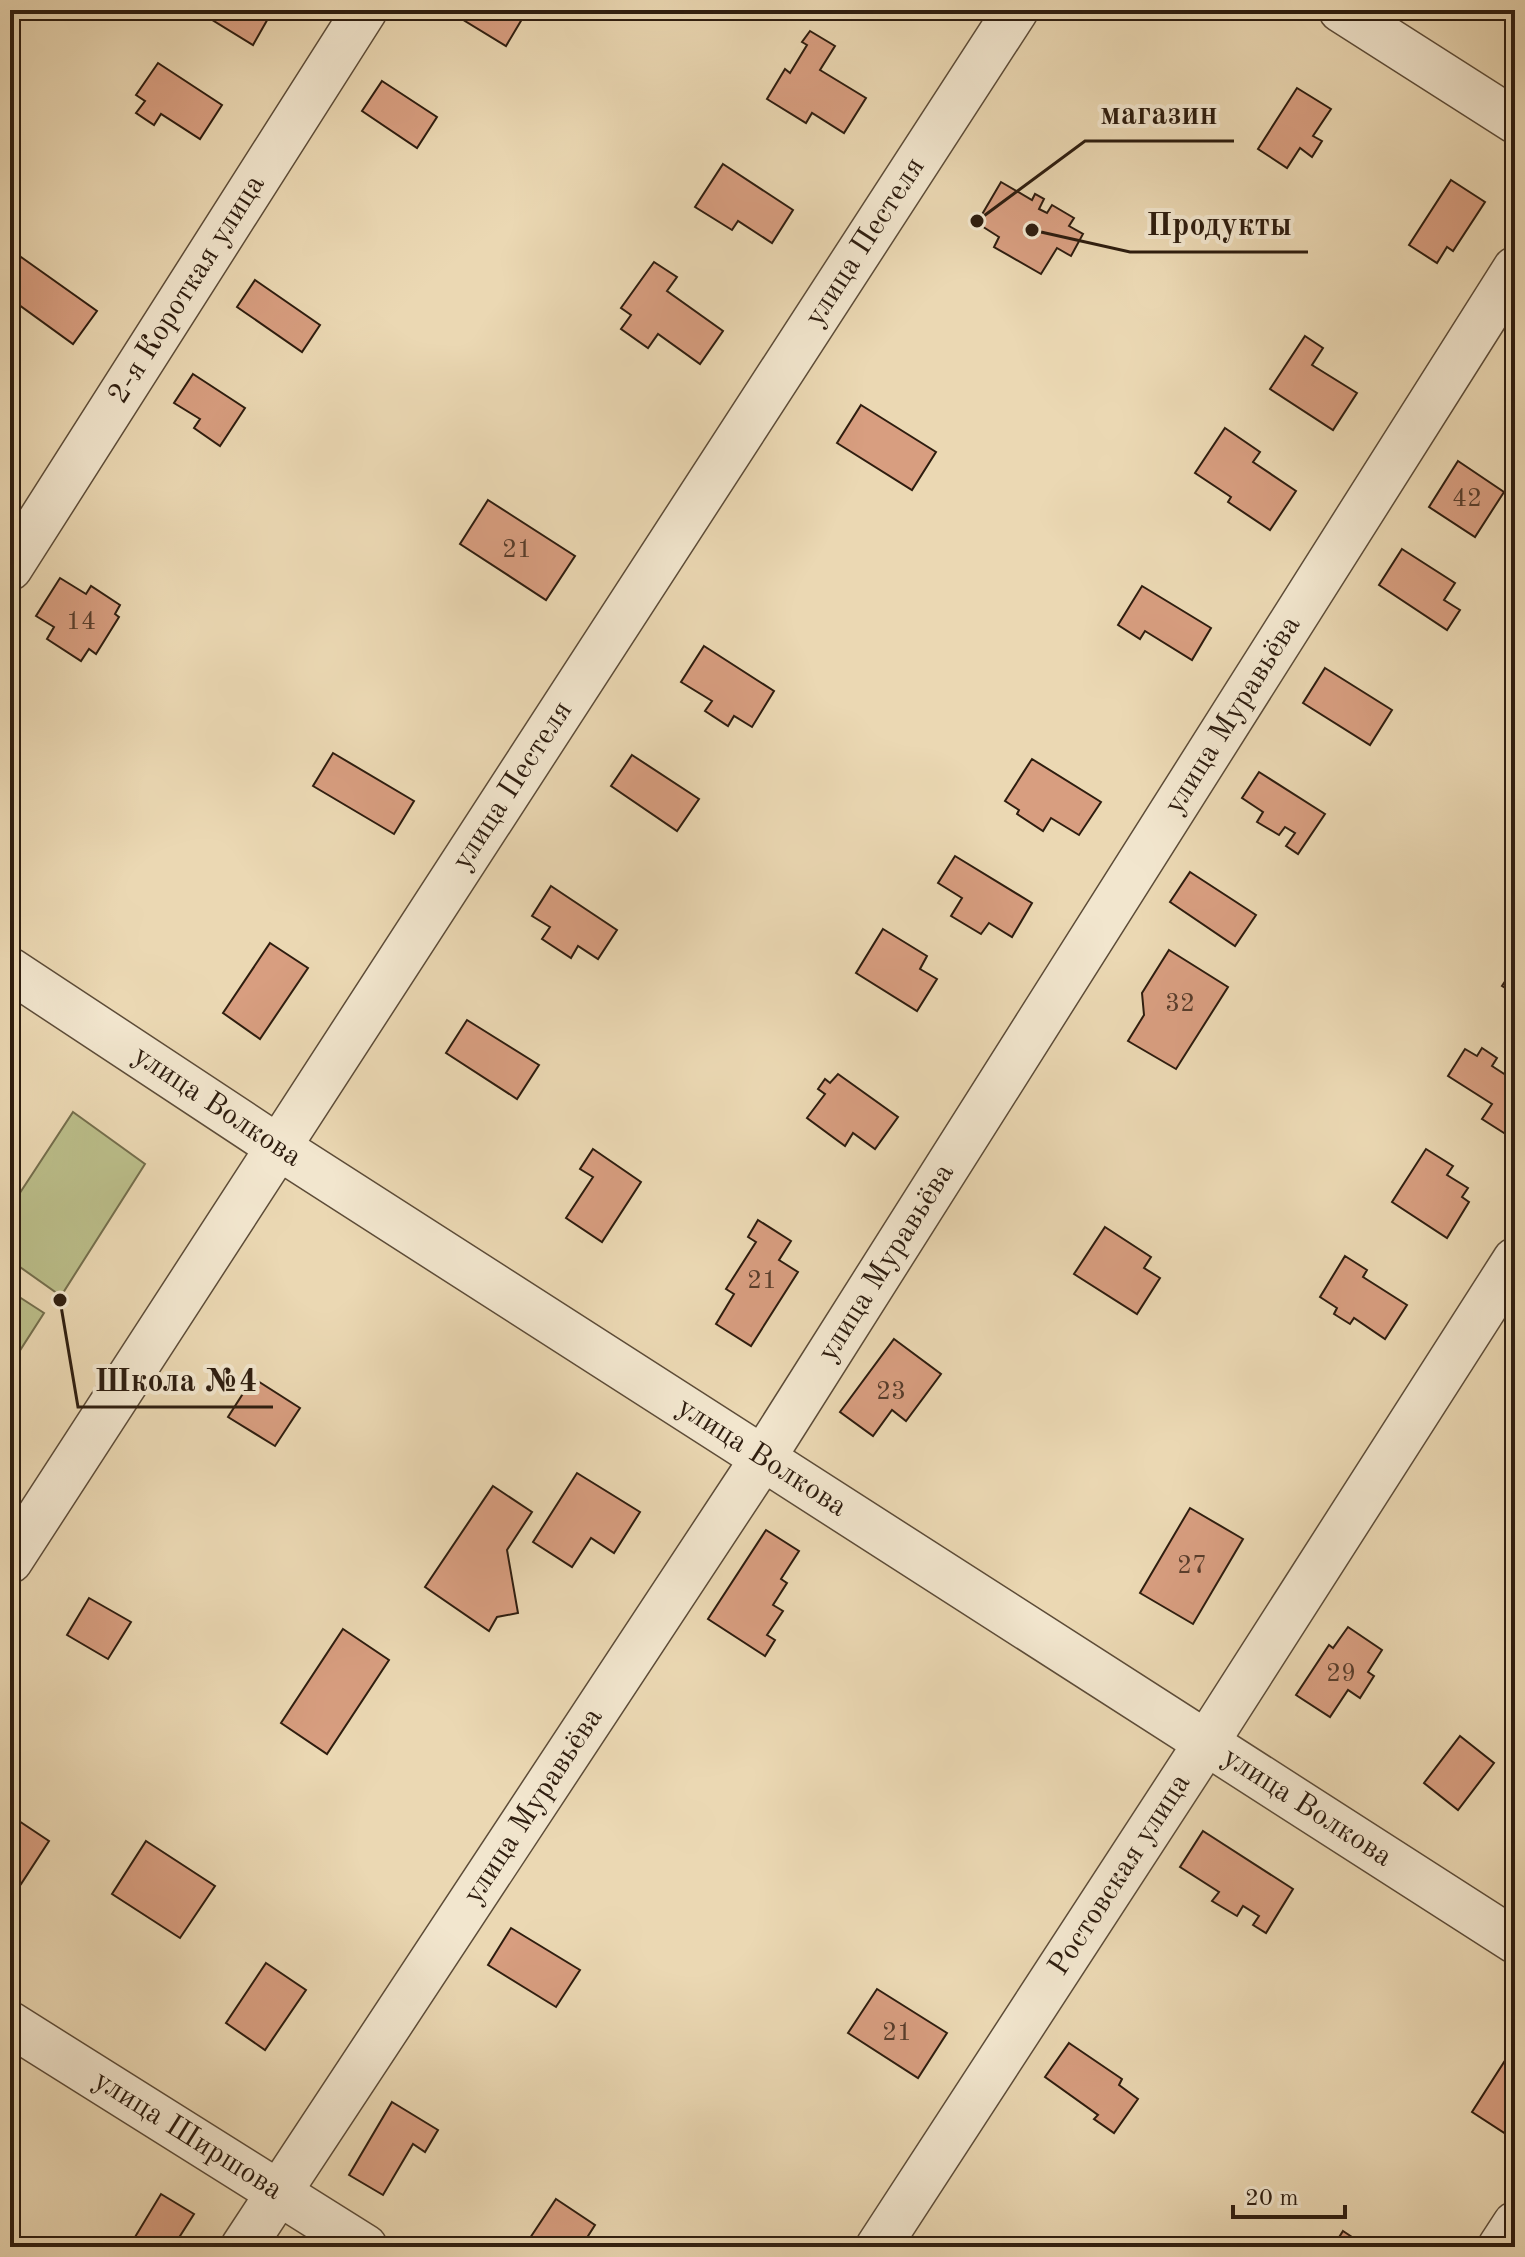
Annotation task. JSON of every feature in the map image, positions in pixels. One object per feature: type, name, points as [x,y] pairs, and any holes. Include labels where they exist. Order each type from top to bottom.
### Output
[{"type":"street","name":"2-я Короткая улица","points":[[10,568],[365,10]]},
{"type":"street","name":"улица Пестеля","points":[[10,1561],[1016,10]]},
{"type":"street","points":[[1341,10],[1515,121]]},
{"type":"street","name":"улица Муравьёва","points":[[243,2247],[763,1458],[1515,269]]},
{"type":"street","name":"улица Волкова","points":[[10,970],[278,1147],[1515,1941]]},
{"type":"street","name":"Ростовская улица","points":[[878,2247],[1515,1260]]},
{"type":"street","name":"улица Ширшова","points":[[10,2024],[365,2247]]},
{"type":"street","points":[[1500,2247],[1515,2224]]},
{"type":"green space","points":[[73,1112],[145,1164],[61,1296],[10,1260],[10,1208]]},
{"type":"green space","points":[[10,1291],[44,1313],[10,1366]]},
{"type":"building","points":[[196,10],[262,10],[270,15],[253,45]]},
{"type":"building","points":[[447,10],[518,10],[525,14],[506,46]]},
{"type":"building","points":[[810,31],[835,46],[820,70],[866,98],[844,133],[812,113],[806,123],[767,99],[785,69],[790,73],[807,45],[802,42]]},
{"type":"building","points":[[158,63],[222,105],[200,139],[161,114],[154,125],[136,113],[145,101],[136,95]]},
{"type":"building","points":[[382,81],[437,117],[417,148],[362,111]]},
{"type":"building","points":[[1297,88],[1331,109],[1313,136],[1322,141],[1312,157],[1300,148],[1287,168],[1258,149]]},
{"type":"building","points":[[723,164],[793,210],[772,243],[738,221],[732,230],[695,207]]},
{"type":"building","points":[[1451,180],[1485,202],[1453,251],[1447,247],[1437,263],[1409,245]]},
{"type":"building","points":[[1001,182],[1032,200],[1035,194],[1044,199],[1039,209],[1047,213],[1052,205],[1074,218],[1069,226],[1083,234],[1071,256],[1057,248],[1041,274],[994,247],[999,237],[977,223]]},
{"type":"building","points":[[21,257],[97,311],[73,344],[19,305],[12,315],[10,313],[10,272]]},
{"type":"building","points":[[654,262],[677,277],[667,291],[723,331],[700,364],[658,334],[648,348],[621,329],[631,315],[621,308]]},
{"type":"building","points":[[255,280],[320,325],[302,352],[237,307]]},
{"type":"building","points":[[1305,336],[1323,348],[1312,365],[1357,393],[1333,430],[1270,389]]},
{"type":"building","points":[[193,374],[245,408],[220,446],[194,428],[200,419],[174,403]]},
{"type":"building","points":[[861,405],[936,452],[912,490],[837,443]]},
{"type":"building","points":[[1225,428],[1260,452],[1253,462],[1296,491],[1270,530],[1228,502],[1231,497],[1195,473]]},
{"type":"building","points":[[1458,461],[1504,492],[1475,537],[1429,507]]},
{"type":"building","points":[[488,500],[575,556],[546,600],[460,544]]},
{"type":"building","points":[[1402,549],[1455,583],[1444,600],[1460,610],[1447,630],[1379,585]]},
{"type":"building","points":[[60,578],[86,594],[91,586],[120,605],[115,614],[119,617],[96,654],[89,649],[81,661],[47,639],[54,627],[36,616]]},
{"type":"building","points":[[1142,586],[1211,628],[1192,660],[1145,631],[1140,639],[1118,625]]},
{"type":"building","points":[[704,646],[774,691],[752,727],[734,716],[728,726],[705,711],[712,701],[681,682]]},
{"type":"building","points":[[1325,668],[1392,710],[1370,745],[1303,703]]},
{"type":"building","points":[[333,753],[414,801],[394,834],[313,786]]},
{"type":"building","points":[[632,755],[699,799],[677,831],[611,786]]},
{"type":"building","points":[[1032,759],[1101,802],[1079,835],[1051,818],[1043,831],[1017,814],[1019,810],[1005,801]]},
{"type":"building","points":[[1259,772],[1325,814],[1298,854],[1286,846],[1295,833],[1285,827],[1279,835],[1257,822],[1263,812],[1242,798]]},
{"type":"building","points":[[955,856],[1032,903],[1012,937],[989,923],[981,934],[951,916],[962,898],[938,883]]},
{"type":"building","points":[[1190,872],[1256,915],[1235,946],[1170,902]]},
{"type":"building","points":[[551,886],[617,930],[598,959],[578,946],[571,958],[542,939],[550,927],[532,916]]},
{"type":"building","points":[[883,929],[927,956],[920,969],[937,979],[917,1011],[856,973]]},
{"type":"building","points":[[270,943],[308,968],[260,1039],[223,1013]]},
{"type":"building","points":[[1169,950],[1228,987],[1176,1069],[1128,1041],[1144,1015],[1142,993]]},
{"type":"building","points":[[1515,966],[1515,994],[1502,986]]},
{"type":"building","points":[[467,1020],[539,1065],[517,1099],[446,1053]]},
{"type":"building","points":[[1482,1048],[1497,1058],[1492,1066],[1515,1081],[1515,1140],[1482,1119],[1492,1104],[1448,1076],[1465,1049],[1477,1056]]},
{"type":"building","points":[[838,1074],[898,1117],[875,1149],[853,1133],[845,1146],[807,1118],[825,1094],[818,1089],[825,1079],[830,1083]]},
{"type":"building","points":[[593,1149],[641,1182],[602,1242],[566,1218],[593,1177],[580,1169]]},
{"type":"building","points":[[1426,1149],[1453,1166],[1447,1175],[1468,1188],[1462,1197],[1469,1202],[1447,1238],[1392,1202]]},
{"type":"building","points":[[758,1220],[791,1241],[779,1260],[798,1272],[751,1346],[716,1324],[734,1294],[726,1289],[756,1242],[748,1237]]},
{"type":"building","points":[[1105,1227],[1151,1257],[1144,1268],[1160,1278],[1137,1314],[1074,1274]]},
{"type":"building","points":[[1345,1256],[1367,1270],[1363,1277],[1407,1305],[1385,1339],[1354,1318],[1350,1324],[1334,1314],[1337,1308],[1320,1297]]},
{"type":"building","points":[[894,1339],[941,1374],[906,1421],[892,1410],[873,1436],[840,1412]]},
{"type":"building","points":[[253,1378],[300,1408],[275,1446],[228,1417]]},
{"type":"building","points":[[577,1473],[640,1512],[614,1553],[591,1538],[572,1567],[533,1542]]},
{"type":"building","points":[[493,1486],[532,1512],[507,1550],[518,1613],[497,1617],[489,1631],[425,1587]]},
{"type":"building","points":[[1190,1508],[1243,1539],[1193,1624],[1140,1593]]},
{"type":"building","points":[[766,1530],[799,1551],[781,1579],[787,1583],[773,1605],[783,1611],[767,1635],[775,1640],[765,1656],[708,1619]]},
{"type":"building","points":[[89,1598],[131,1622],[108,1659],[67,1635]]},
{"type":"building","points":[[1348,1627],[1382,1650],[1368,1672],[1374,1676],[1360,1698],[1348,1690],[1330,1717],[1296,1695],[1329,1645],[1333,1648]]},
{"type":"building","points":[[343,1629],[389,1660],[327,1754],[281,1723]]},
{"type":"building","points":[[1460,1736],[1494,1763],[1458,1810],[1424,1783]]},
{"type":"building","points":[[10,1815],[49,1841],[21,1884],[10,1877]]},
{"type":"building","points":[[1203,1831],[1293,1889],[1266,1933],[1253,1925],[1259,1916],[1243,1906],[1237,1916],[1212,1901],[1219,1892],[1180,1867]]},
{"type":"building","points":[[146,1841],[215,1886],[180,1938],[112,1894]]},
{"type":"building","points":[[511,1928],[580,1970],[556,2007],[488,1965]]},
{"type":"building","points":[[266,1963],[306,1990],[265,2050],[226,2023]]},
{"type":"building","points":[[877,1989],[947,2033],[918,2078],[848,2033]]},
{"type":"building","points":[[1069,2043],[1122,2079],[1119,2085],[1138,2099],[1114,2133],[1094,2119],[1098,2115],[1045,2077]]},
{"type":"building","points":[[1515,2045],[1515,2120],[1506,2134],[1472,2112]]},
{"type":"building","points":[[392,2102],[438,2130],[425,2152],[413,2144],[383,2195],[349,2175]]},
{"type":"building","points":[[161,2194],[194,2214],[173,2247],[129,2247]]},
{"type":"building","points":[[556,2199],[595,2225],[581,2247],[524,2247]]},
{"type":"building","points":[[1343,2231],[1367,2247],[1333,2247]]},
{"type":"place","name":"магазин","points":[[977,221]]},
{"type":"place","name":"Продукты","points":[[1032,230]]},
{"type":"place","name":"Школа №4","points":[[60,1300]]}]
